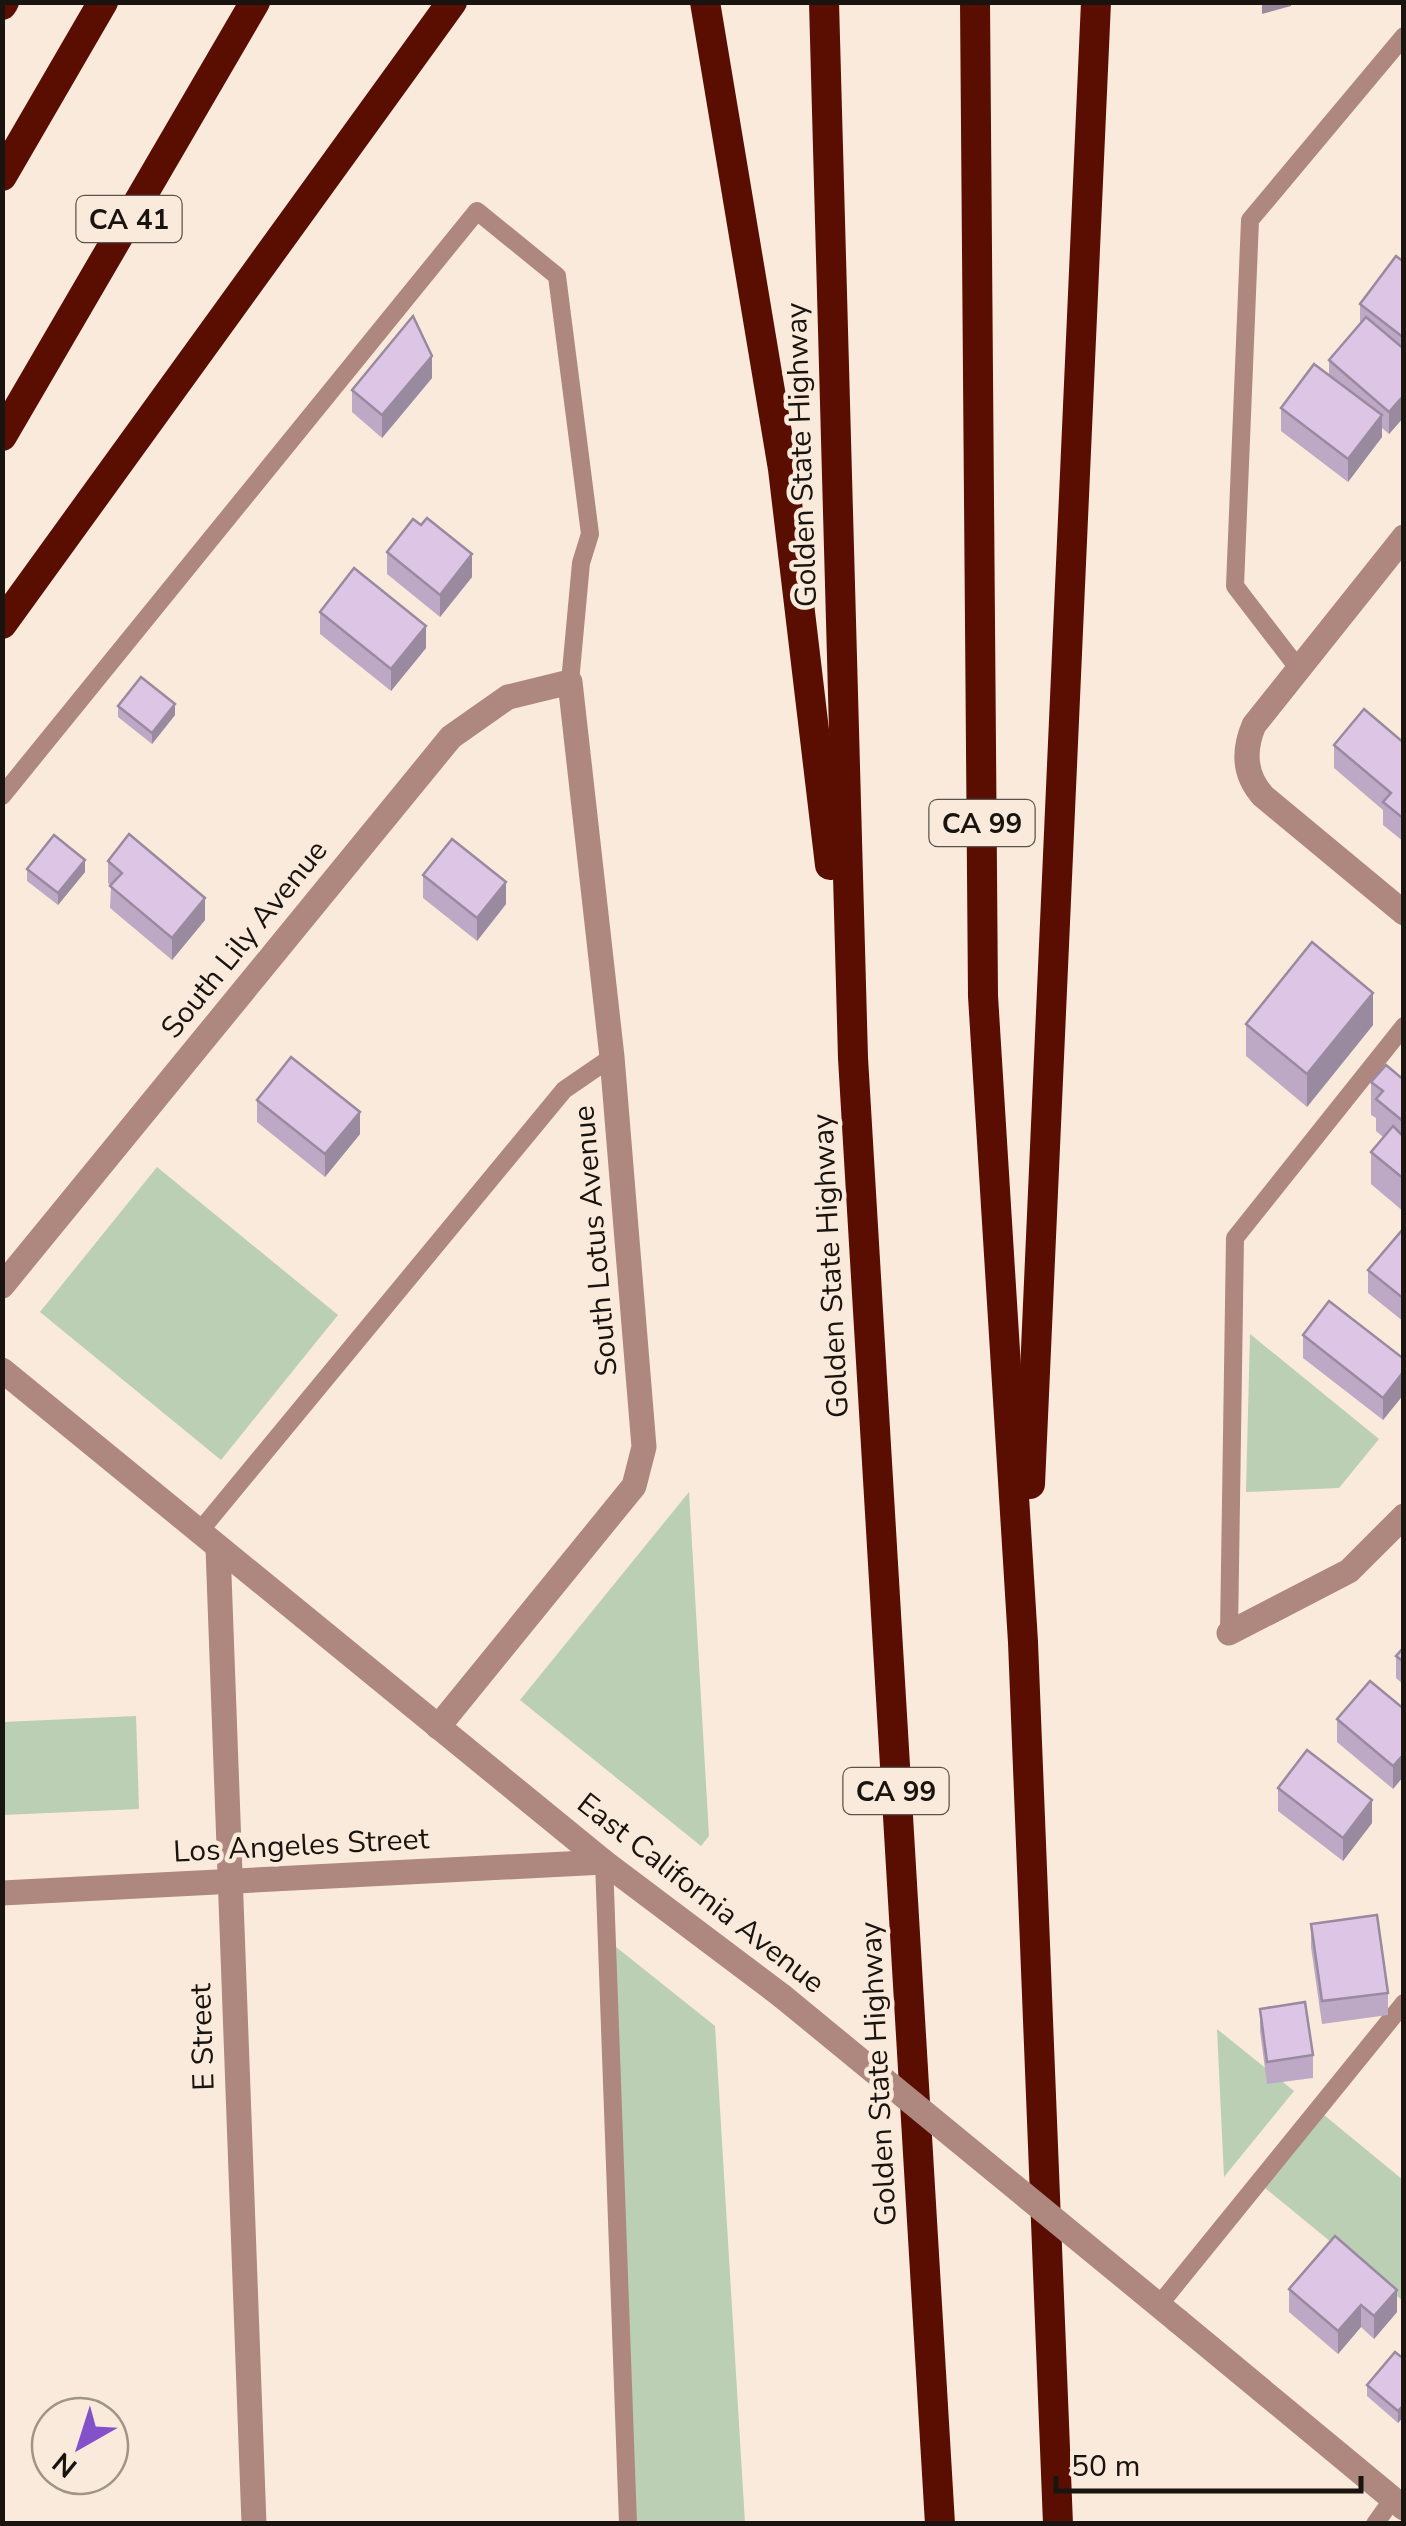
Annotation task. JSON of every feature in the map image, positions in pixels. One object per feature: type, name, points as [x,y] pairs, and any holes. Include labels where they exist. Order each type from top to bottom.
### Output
[{"type":"highway","points":[[2,176],[103,2]]},
{"type":"highway","name":"CA 41","points":[[2,436],[255,2]]},
{"type":"highway","points":[[2,624],[452,2]]},
{"type":"highway","points":[[705,2],[783,469],[853,1058]]},
{"type":"highway","name":"Golden State Highway","points":[[824,2],[853,1058],[940,2524]]},
{"type":"highway","name":"CA 99","points":[[975,2],[983,996],[1024,1642],[1058,2524]]},
{"type":"highway","points":[[1024,1642],[1096,2]]},
{"type":"street","points":[[1404,537],[1254,725],[1246,756],[1253,786],[1263,796],[1404,912]]},
{"type":"street","name":"South Lotus Avenue","points":[[438,1727],[634,1486],[644,1447],[612,1057],[570,682]]},
{"type":"street","name":"South Lily Avenue","points":[[2,1286],[450,736],[508,697],[570,682]]},
{"type":"street","name":"East California Avenue","points":[[2,1370],[604,1862],[782,1996],[1400,2498]]},
{"type":"street","points":[[1228,1633],[1349,1571],[1404,1516]]},
{"type":"street","name":"E Street","points":[[208,1540],[228,1881],[254,2524]]},
{"type":"street","name":"Los Angeles Street","points":[[2,1893],[604,1862]]},
{"type":"lane","points":[[1298,668],[1236,586],[1250,220],[1404,36]]},
{"type":"lane","points":[[2,796],[477,212],[558,276],[590,534],[581,563],[570,682]]},
{"type":"lane","points":[[1228,1633],[1235,1238],[1404,1026]]},
{"type":"lane","points":[[208,1540],[564,1090],[612,1057]]},
{"type":"lane","points":[[604,1862],[628,2524]]},
{"type":"lane","points":[[1168,2313],[1404,2003]]},
{"type":"lane","points":[[1375,2524],[1400,2498]]},
{"type":"green space","points":[[157,1167],[338,1315],[221,1460],[40,1312]]},
{"type":"green space","points":[[1250,1334],[1379,1439],[1339,1488],[1246,1492]]},
{"type":"green space","points":[[689,1492],[709,1836],[701,1846],[520,1700]]},
{"type":"green space","points":[[136,1716],[139,1809],[3,1815],[3,1722]]},
{"type":"green space","points":[[611,1943],[715,2026],[745,2523],[636,2523]]},
{"type":"green space","points":[[1217,2029],[1294,2091],[1224,2177]]},
{"type":"green space","points":[[1324,2115],[1403,2180],[1403,2301],[1265,2188]]},
{"type":"building","points":[[1396,256],[1404,262],[1404,338],[1360,304]]},
{"type":"building","points":[[413,316],[432,356],[382,415],[352,390]]},
{"type":"building","points":[[1366,317],[1404,349],[1404,395],[1389,412],[1329,360]]},
{"type":"building","points":[[1314,364],[1382,415],[1348,459],[1281,408]]},
{"type":"building","points":[[427,518],[472,554],[440,595],[387,552],[413,519],[421,525]]},
{"type":"building","points":[[354,568],[426,626],[391,669],[320,612]]},
{"type":"building","points":[[141,677],[175,704],[152,733],[118,706]]},
{"type":"building","points":[[1364,709],[1404,743],[1404,819],[1383,802],[1391,793],[1334,745]]},
{"type":"building","points":[[129,834],[205,898],[172,938],[110,886],[122,873],[108,861]]},
{"type":"building","points":[[54,835],[85,860],[58,893],[27,869]]},
{"type":"building","points":[[452,839],[506,882],[477,918],[423,875]]},
{"type":"building","points":[[1312,942],[1373,993],[1307,1074],[1246,1024]]},
{"type":"building","points":[[291,1057],[360,1112],[325,1154],[257,1100]]},
{"type":"building","points":[[1386,1065],[1404,1080],[1404,1122],[1376,1099],[1383,1091],[1371,1082]]},
{"type":"building","points":[[1393,1126],[1401,1134],[1404,1130],[1404,1179],[1371,1152]]},
{"type":"building","points":[[1404,1228],[1404,1299],[1368,1270]]},
{"type":"building","points":[[1329,1301],[1404,1359],[1404,1371],[1383,1398],[1303,1335]]},
{"type":"building","points":[[1370,1681],[1404,1709],[1404,1754],[1393,1766],[1337,1719]]},
{"type":"building","points":[[1307,1750],[1372,1800],[1343,1838],[1278,1788]]},
{"type":"building","points":[[1377,1915],[1388,1993],[1322,2001],[1311,1924]]},
{"type":"building","points":[[1305,2002],[1313,2055],[1267,2062],[1260,2009]]},
{"type":"building","points":[[1335,2236],[1397,2290],[1374,2316],[1361,2305],[1338,2331],[1289,2289]]},
{"type":"building","points":[[1395,2352],[1404,2359],[1404,2405],[1398,2411],[1367,2385]]}]
